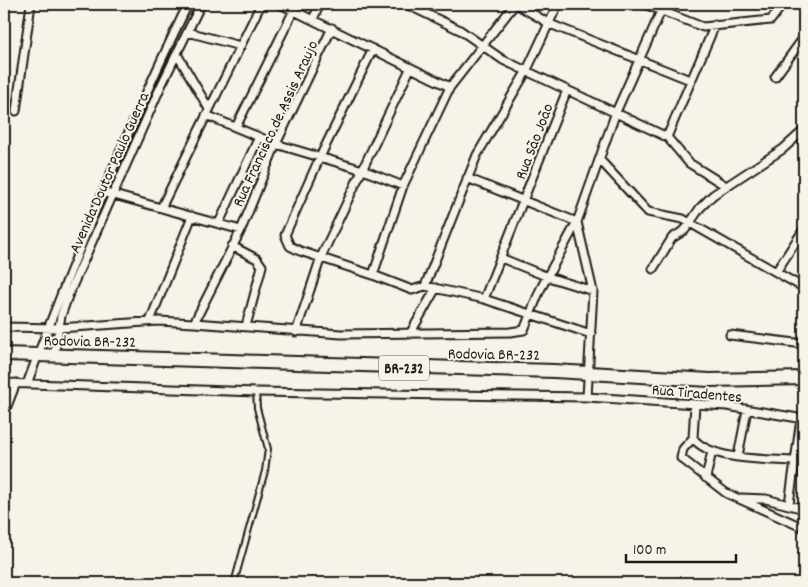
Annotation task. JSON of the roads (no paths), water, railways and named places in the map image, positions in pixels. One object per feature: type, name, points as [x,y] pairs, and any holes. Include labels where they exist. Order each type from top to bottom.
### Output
[{"type":"highway","name":"Rodovia BR-232","points":[[4,354],[589,372],[710,380],[804,378]]},
{"type":"street","points":[[16,111],[31,4]]},
{"type":"street","name":"Avenida Doutor Paulo Guerra","points":[[26,384],[62,288],[136,114],[188,4]]},
{"type":"street","name":"Avenida Doutor Paulo Guerra","points":[[54,356],[68,296],[146,119],[201,4]]},
{"type":"street","points":[[162,206],[261,4]]},
{"type":"street","points":[[280,4],[450,87]]},
{"type":"street","points":[[313,19],[320,4]]},
{"type":"street","points":[[406,4],[460,30],[503,60],[526,72],[667,136],[689,163],[726,186]]},
{"type":"street","points":[[373,275],[403,186],[450,87],[481,44],[516,4],[550,24],[690,80]]},
{"type":"street","points":[[425,286],[468,178],[495,123],[526,72],[558,4]]},
{"type":"street","points":[[644,4],[660,7],[689,23],[703,27],[771,20],[783,4]]},
{"type":"street","points":[[798,4],[804,6]]},
{"type":"street","points":[[4,327],[59,328],[150,322],[246,326],[296,332],[410,334],[519,332],[524,330],[548,277],[577,222],[616,112],[660,7]]},
{"type":"street","points":[[236,127],[294,10]]},
{"type":"street","points":[[667,136],[715,25]]},
{"type":"street","name":"Rua Francisco de Assis Araujo","points":[[194,323],[241,230],[276,144],[332,28]]},
{"type":"street","points":[[188,32],[240,46]]},
{"type":"street","points":[[775,77],[804,37]]},
{"type":"street","points":[[372,49],[320,156],[285,236],[290,246],[412,290],[425,286],[484,299],[530,316],[592,334]]},
{"type":"street","points":[[177,54],[207,112],[276,144],[363,170],[403,186]]},
{"type":"street","points":[[296,332],[321,257],[410,68]]},
{"type":"street","name":"Rua São João","points":[[484,299],[567,90]]},
{"type":"street","points":[[136,114],[146,119]]},
{"type":"street","points":[[652,269],[672,238],[690,224],[700,208],[726,186],[783,149],[804,130]]},
{"type":"street","points":[[219,222],[259,137]]},
{"type":"street","points":[[600,160],[648,212],[679,217],[804,288]]},
{"type":"street","points":[[468,178],[577,222]]},
{"type":"street","name":"Rua Francisco de Assis Araujo","points":[[103,192],[162,206],[241,230]]},
{"type":"street","points":[[150,322],[192,216]]},
{"type":"street","points":[[577,222],[593,291],[587,397]]},
{"type":"street","points":[[776,272],[804,229]]},
{"type":"street","points":[[232,246],[257,259],[262,266],[246,326]]},
{"type":"street","points":[[501,258],[548,277],[593,291]]},
{"type":"street","points":[[410,334],[436,288]]},
{"type":"street","points":[[730,335],[804,344]]},
{"type":"street","name":"Rua Tiradentes","points":[[4,383],[256,392],[587,397],[695,404],[802,419]]},
{"type":"street","points":[[4,414],[16,383]]},
{"type":"street","points":[[695,404],[693,438],[683,449],[682,458],[726,493],[804,528]]},
{"type":"street","points":[[738,456],[746,410]]},
{"type":"street","points":[[789,504],[794,461],[802,419]]},
{"type":"street","points":[[693,438],[700,447],[712,451],[738,456],[794,461]]},
{"type":"street","points":[[706,478],[712,451]]},
{"type":"street","points":[[739,498],[766,499],[804,509]]},
{"type":"lane","points":[[234,583],[265,471],[268,449],[257,408],[256,392]]}]
